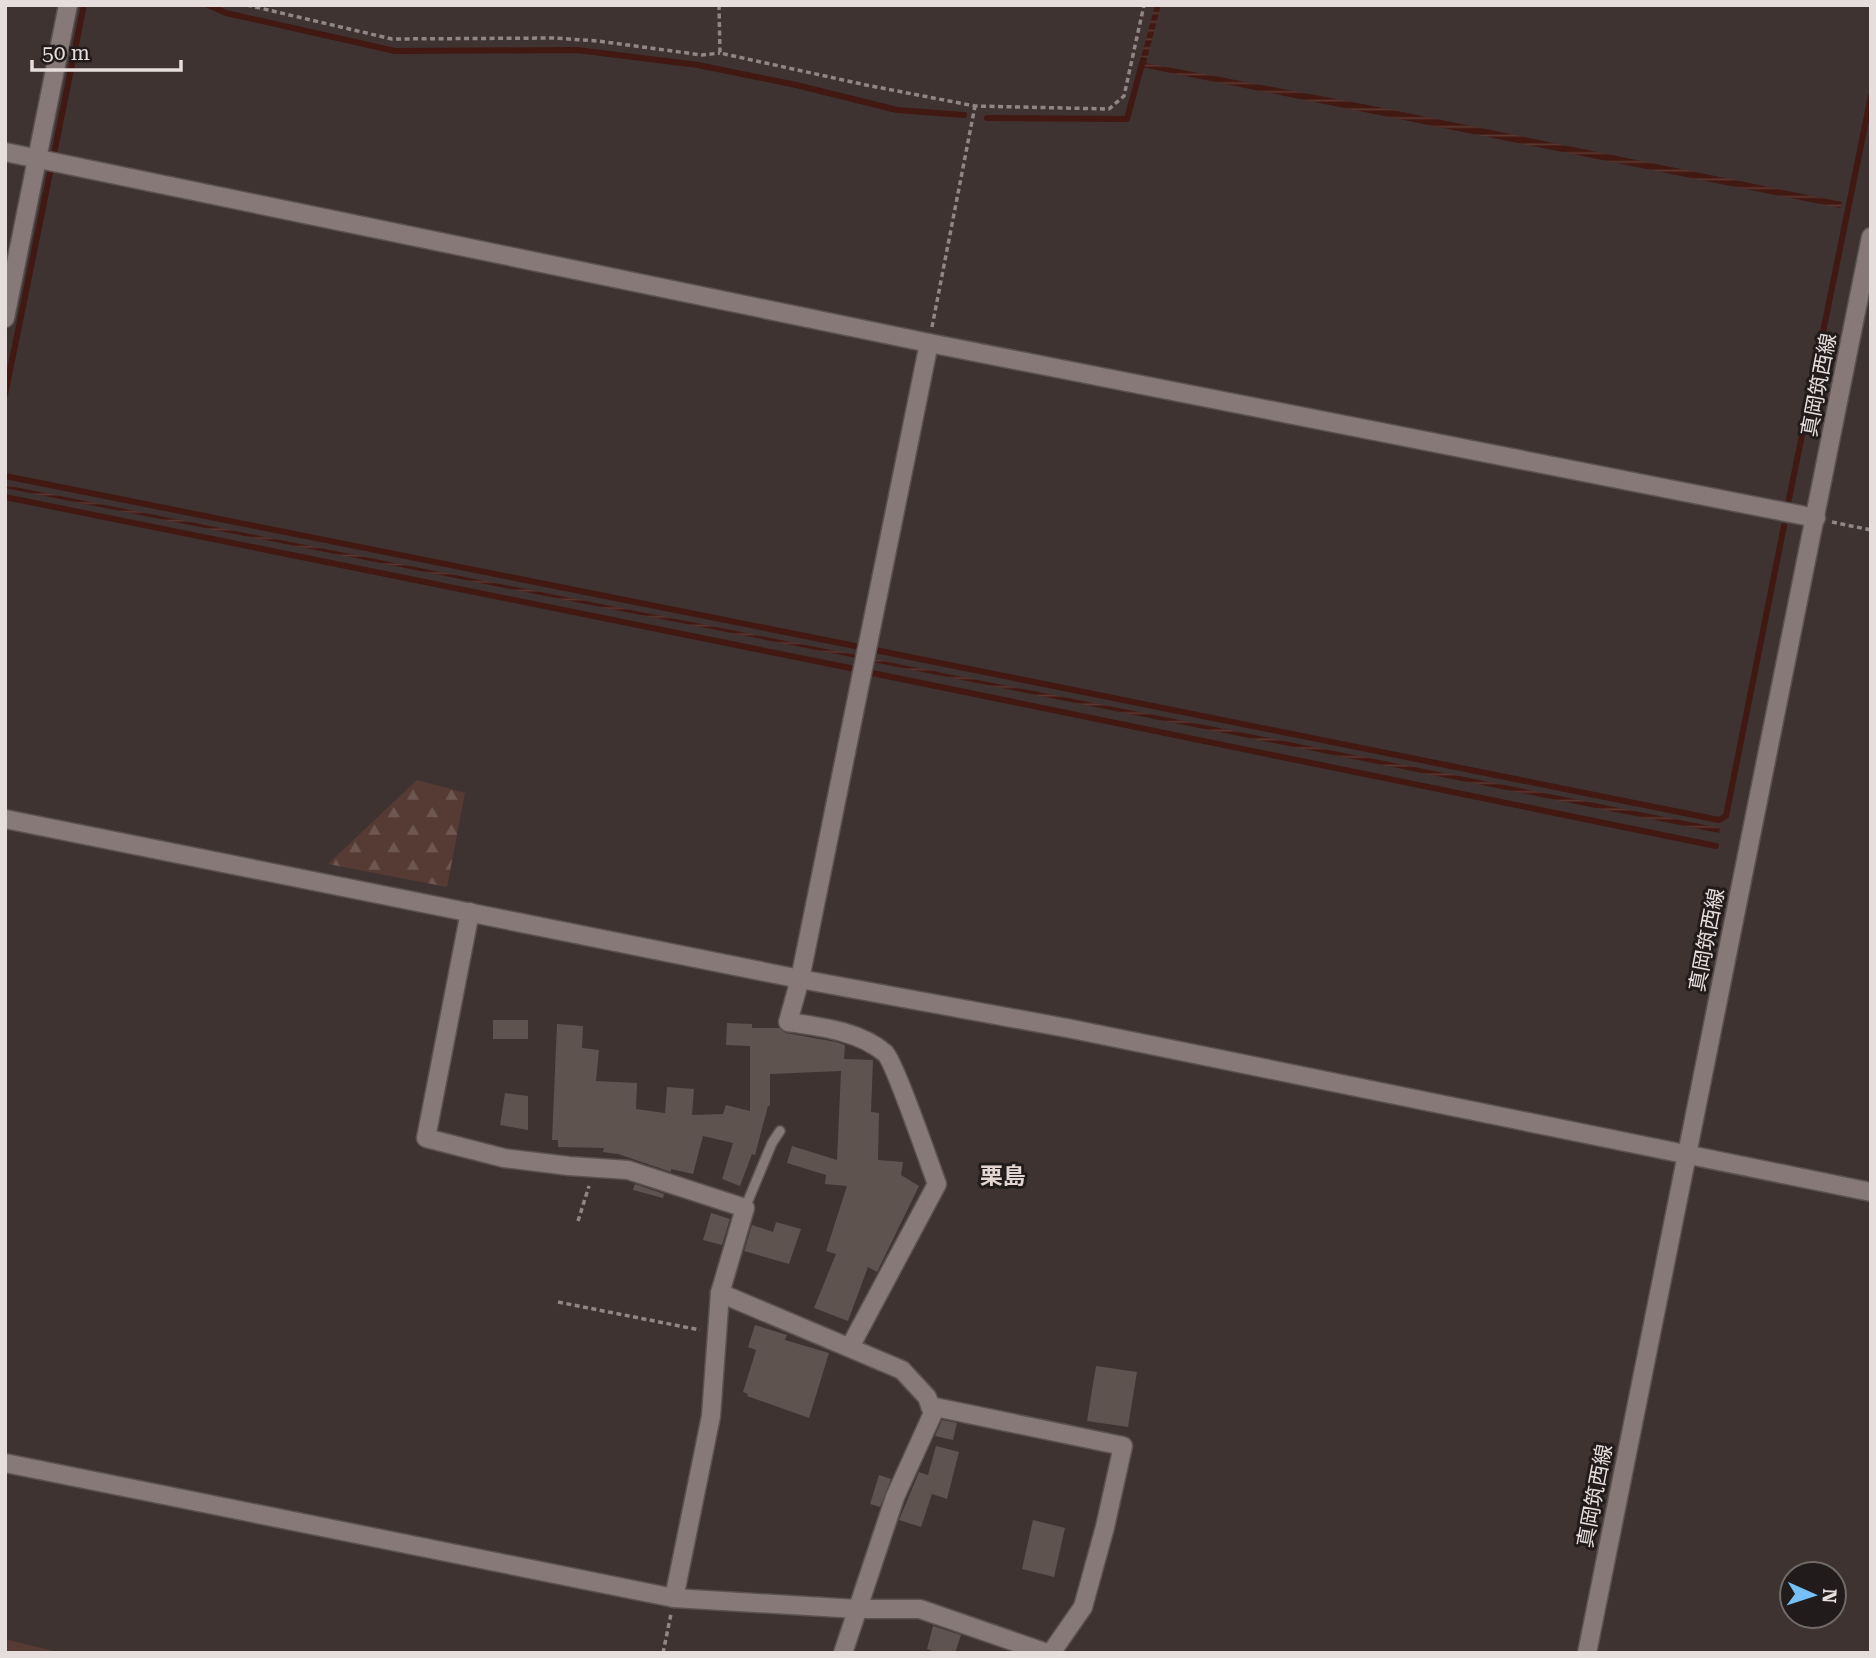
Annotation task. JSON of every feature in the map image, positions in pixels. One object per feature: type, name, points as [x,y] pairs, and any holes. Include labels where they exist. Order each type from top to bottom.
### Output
[{"type":"street","points":[[5,318],[68,5]]},
{"type":"street","points":[[5,152],[929,343],[1816,518]]},
{"type":"street","name":"真岡筑西線","points":[[1587,1653],[1871,237]]},
{"type":"street","points":[[850,1348],[937,1184],[887,1055],[862,1040],[832,1028],[788,1022],[800,979],[929,343]]},
{"type":"street","points":[[5,819],[800,979],[1072,1029],[1871,1192]]},
{"type":"street","points":[[470,912],[426,1138],[504,1158],[628,1170],[745,1208],[720,1293],[711,1416],[674,1598]]},
{"type":"street","points":[[720,1293],[902,1370],[927,1397],[933,1413],[895,1497],[843,1653]]},
{"type":"street","points":[[5,1463],[674,1598],[857,1609],[920,1609],[1049,1653],[1083,1607],[1124,1446],[930,1406]]},
{"type":"lane","points":[[745,1208],[772,1143],[780,1131]]},
{"type":"path","points":[[247,5],[392,38],[554,38],[702,55],[720,53],[975,106],[1109,109],[1124,96],[1144,5]]},
{"type":"path","points":[[719,5],[720,53]]},
{"type":"path","points":[[929,343],[975,106]]},
{"type":"path","points":[[1816,518],[1871,530]]},
{"type":"path","points":[[578,1221],[589,1192],[592,1168]]},
{"type":"path","points":[[558,1303],[717,1334]]},
{"type":"path","points":[[663,1653],[674,1598]]},
{"type":"green space","points":[[417,780],[465,793],[447,887],[328,864]]},
{"type":"green space","points":[[5,1639],[62,1653],[5,1653]]},
{"type":"shaded area","points":[[1155,5],[1161,5],[1146,63],[1378,107],[1842,202],[1840,208],[1141,67],[1139,65]]},
{"type":"shaded area","points":[[5,485],[856,655],[856,658],[5,488]]},
{"type":"shaded area","points":[[873,659],[1720,828],[1719,833],[873,662]]},
{"type":"building","points":[[493,1020],[528,1020],[528,1039],[493,1039]]},
{"type":"building","points":[[727,1023],[752,1024],[752,1028],[779,1028],[786,1033],[836,1042],[845,1045],[844,1059],[873,1060],[871,1112],[879,1113],[878,1160],[903,1162],[901,1175],[919,1186],[877,1272],[868,1267],[848,1321],[814,1308],[836,1254],[826,1251],[847,1186],[825,1184],[826,1175],[787,1163],[792,1146],[837,1160],[841,1071],[770,1074],[770,1106],[755,1155],[752,1154],[740,1186],[722,1179],[733,1143],[703,1136],[693,1174],[671,1169],[671,1172],[618,1154],[603,1152],[604,1148],[558,1147],[558,1140],[552,1140],[557,1024],[583,1026],[582,1048],[599,1050],[596,1081],[637,1083],[636,1109],[665,1113],[667,1087],[694,1089],[692,1115],[723,1114],[726,1105],[750,1111],[750,1046],[726,1045]]},
{"type":"building","points":[[505,1093],[528,1096],[528,1130],[500,1125]]},
{"type":"building","points":[[635,1184],[664,1194],[663,1198],[633,1190]]},
{"type":"building","points":[[711,1213],[730,1219],[722,1245],[703,1240]]},
{"type":"building","points":[[776,1222],[801,1229],[789,1264],[744,1251],[752,1225],[773,1232]]},
{"type":"building","points":[[755,1325],[787,1335],[785,1340],[829,1353],[809,1418],[747,1396],[748,1394],[743,1392],[756,1350],[748,1347]]},
{"type":"building","points":[[1096,1366],[1137,1372],[1128,1427],[1087,1421]]},
{"type":"building","points":[[942,1420],[957,1423],[953,1440],[935,1436]]},
{"type":"building","points":[[936,1446],[959,1452],[947,1499],[932,1494],[921,1527],[899,1520],[919,1472],[928,1475]]},
{"type":"building","points":[[879,1475],[891,1479],[880,1507],[870,1504]]},
{"type":"building","points":[[1033,1520],[1065,1528],[1054,1577],[1022,1569]]},
{"type":"building","points":[[933,1626],[961,1635],[955,1653],[938,1653],[927,1649]]},
{"type":"waterway","points":[[54,154],[84,5]]},
{"type":"waterway","points":[[208,5],[226,13],[395,51],[577,50],[698,65],[796,85],[897,110],[964,115]]},
{"type":"waterway","points":[[987,118],[1127,119],[1143,60]]},
{"type":"waterway","points":[[1788,504],[1871,96]]},
{"type":"waterway","points":[[5,395],[50,173]]},
{"type":"waterway","points":[[5,476],[855,646]]},
{"type":"waterway","points":[[5,497],[850,668]]},
{"type":"waterway","points":[[875,650],[1719,820],[1726,816],[1784,526]]},
{"type":"waterway","points":[[872,673],[1716,846]]},
{"type":"district","name":"栗島","points":[[1003,1176]]}]
